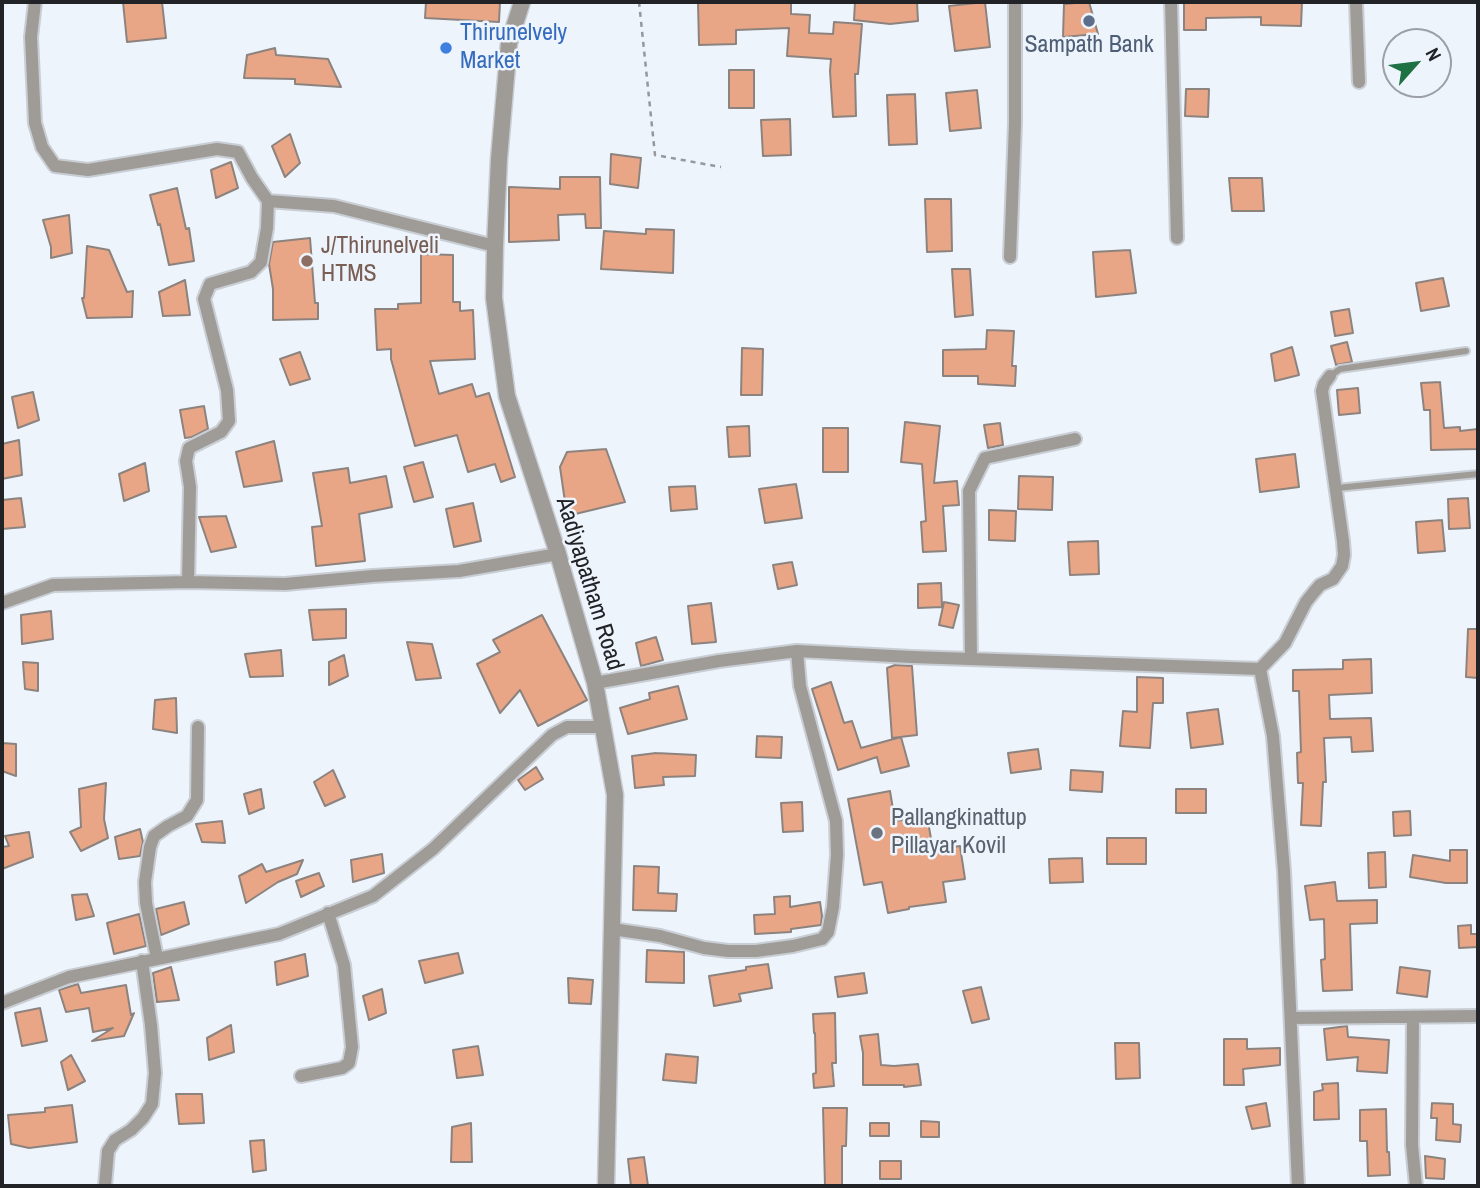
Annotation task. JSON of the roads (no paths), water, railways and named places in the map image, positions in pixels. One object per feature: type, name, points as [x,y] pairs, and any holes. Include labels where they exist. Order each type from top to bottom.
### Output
[{"type":"street","points":[[35,2],[31,37],[35,123],[43,147],[55,166],[88,170],[217,149],[239,152],[268,201],[261,262],[251,272],[210,285],[204,299],[227,390],[229,421],[221,432],[189,448],[186,461],[190,486],[188,582]]},
{"type":"street","name":"Aadiyapatham Road","points":[[522,2],[509,43],[499,159],[494,298],[507,396],[558,554],[595,683],[615,795],[606,1186]]},
{"type":"street","points":[[1010,257],[1015,124],[1015,2]]},
{"type":"street","points":[[1171,2],[1177,238]]},
{"type":"street","points":[[1356,2],[1359,82]]},
{"type":"street","points":[[268,201],[334,206],[495,246]]},
{"type":"street","points":[[595,683],[719,661],[797,651],[1260,669],[1285,643],[1306,602],[1320,585],[1333,579],[1342,566],[1343,541],[1322,391],[1330,376]]},
{"type":"street","points":[[971,659],[969,491],[985,458],[1075,439]]},
{"type":"street","points":[[2,603],[53,585],[188,582],[285,584],[459,571],[558,554]]},
{"type":"street","points":[[612,929],[728,951],[756,951],[793,946],[822,939],[828,932],[837,855],[836,821],[800,686],[797,651]]},
{"type":"street","points":[[1260,669],[1273,736],[1284,871],[1298,1186]]},
{"type":"street","points":[[157,958],[146,903],[145,882],[150,847],[154,836],[187,816],[197,800],[198,727]]},
{"type":"street","points":[[2,1003],[69,977],[279,934],[373,896],[433,849],[552,735],[567,727],[603,727]]},
{"type":"street","points":[[301,1076],[342,1068],[349,1063],[352,1047],[344,965],[328,913]]},
{"type":"street","points":[[105,1186],[108,1151],[115,1140],[144,1118],[152,1104],[155,1073],[142,961]]},
{"type":"street","points":[[1290,1018],[1478,1016]]},
{"type":"street","points":[[1413,1017],[1412,1146],[1416,1186]]},
{"type":"lane","points":[[1330,376],[1340,369],[1466,351]]},
{"type":"lane","points":[[1335,488],[1478,474]]},
{"type":"place","name":"Sampath Bank","points":[[1089,21]]},
{"type":"place","name":"Thirunelvely Market","points":[[446,48]]},
{"type":"place","name":"J/Thirunelveli HTMS","points":[[307,261]]},
{"type":"place","name":"Pallangkinattup Pillayar Kovil","points":[[877,833]]}]
